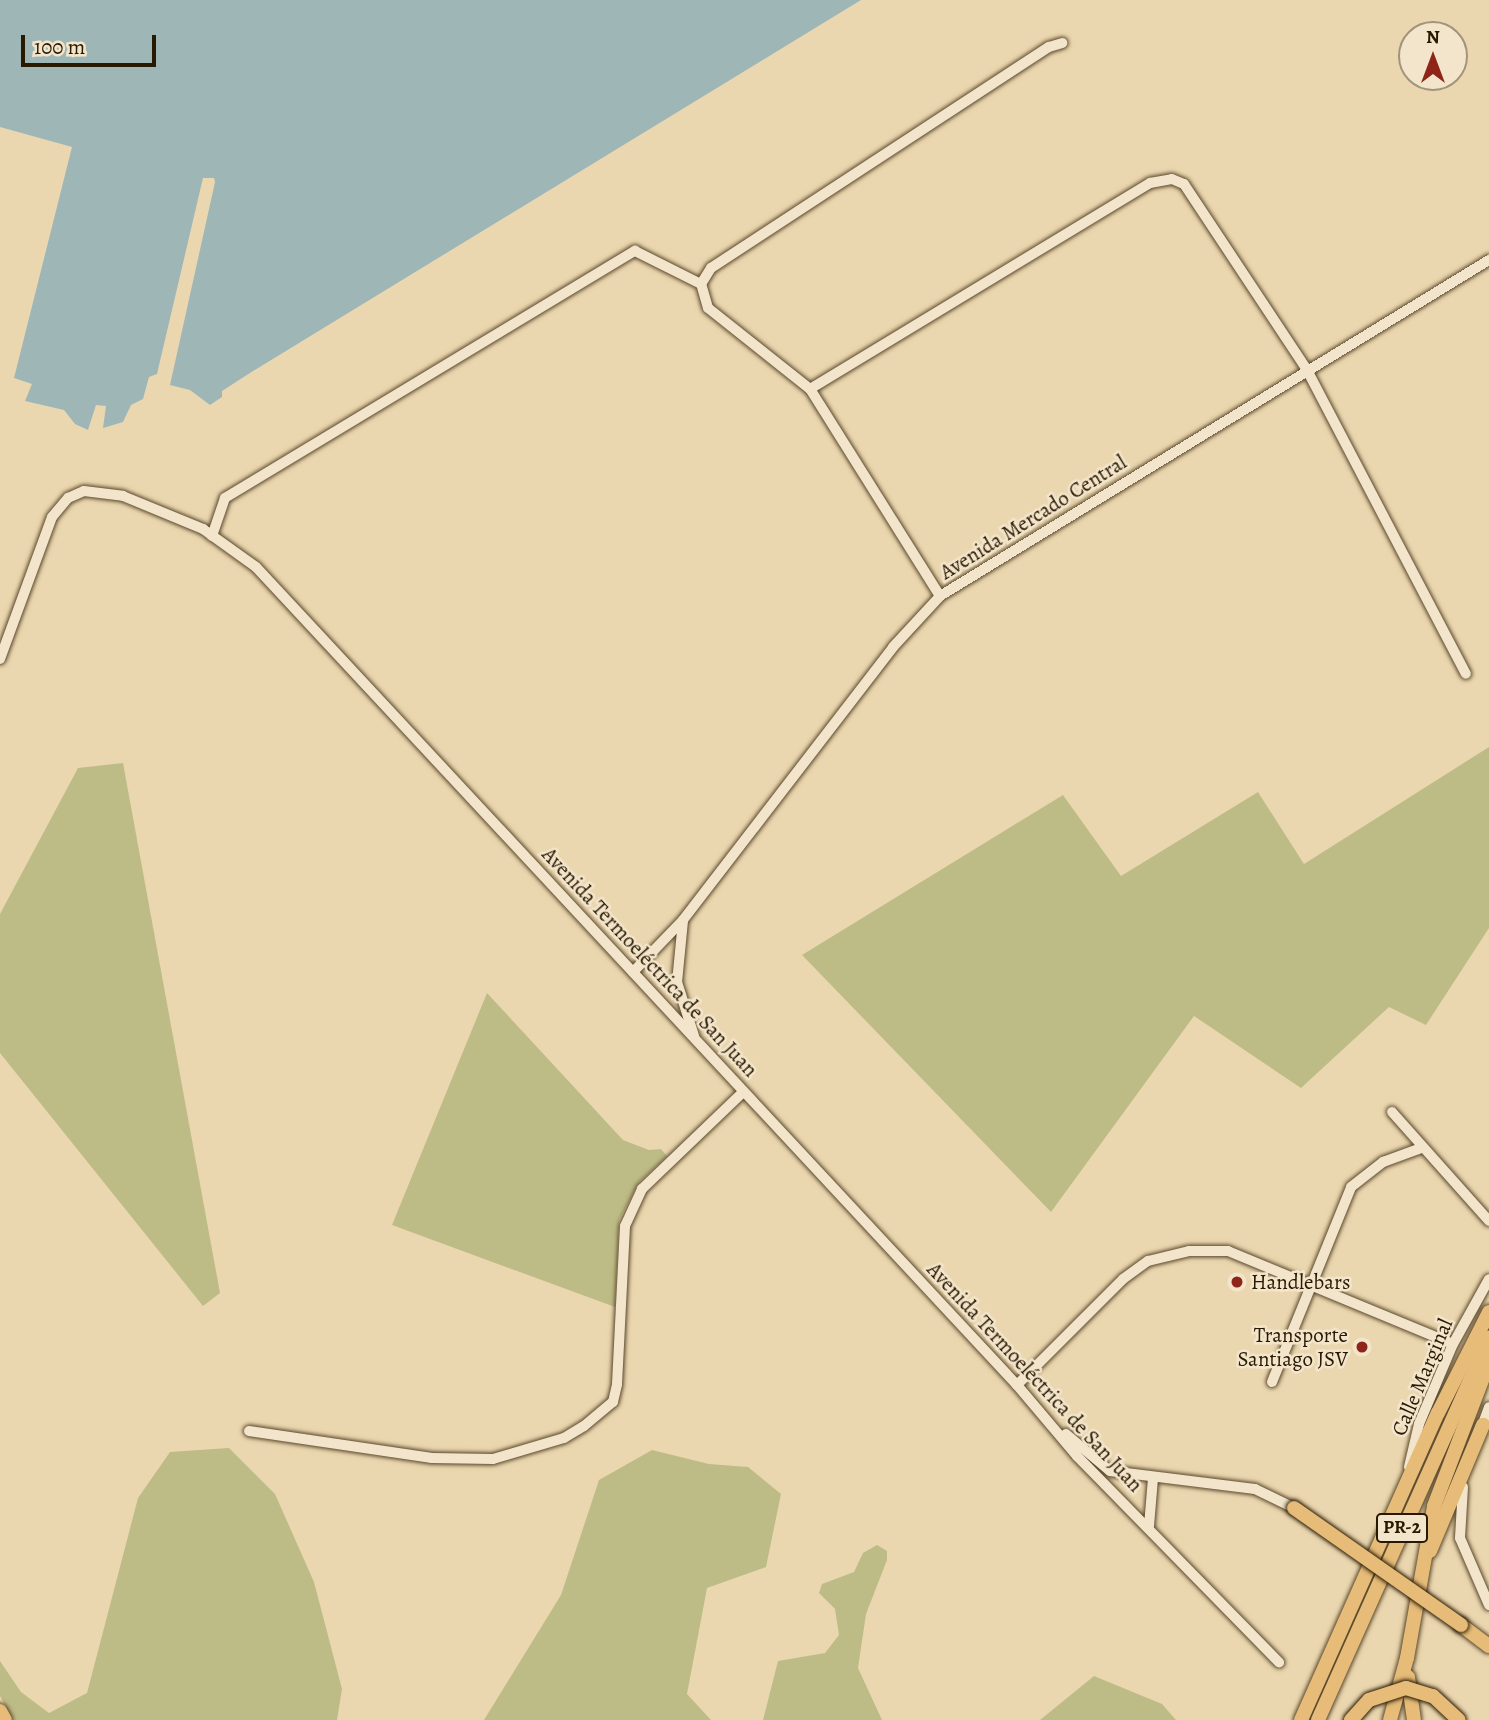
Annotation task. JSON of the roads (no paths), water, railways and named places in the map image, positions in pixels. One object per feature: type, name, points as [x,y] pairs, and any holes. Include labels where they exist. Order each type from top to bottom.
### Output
[{"type":"highway","name":"PR-2","points":[[1301,1720],[1402,1494],[1489,1312]]},
{"type":"highway","name":"PR-2","points":[[1318,1720],[1444,1431],[1489,1338]]},
{"type":"highway","points":[[1390,1720],[1407,1658],[1434,1506],[1489,1362]]},
{"type":"highway","points":[[1422,1568],[1483,1424]]},
{"type":"highway","points":[[1294,1508],[1489,1646]]},
{"type":"highway","points":[[1407,1658],[1414,1720]]},
{"type":"highway","points":[[1352,1720],[1369,1700],[1406,1688],[1433,1696],[1459,1720]]},
{"type":"highway","points":[[0,1711],[5,1720]]},
{"type":"street","points":[[701,284],[711,268],[1062,43]]},
{"type":"street","points":[[810,389],[1150,183],[1172,179],[1184,184],[1306,368],[1466,674]]},
{"type":"street","points":[[212,536],[225,498],[635,251],[701,284],[708,308],[810,389],[940,596]]},
{"type":"street","name":"Avenida Mercado Central","points":[[633,972],[683,920],[893,647],[940,596],[1306,368],[1489,260]]},
{"type":"street","name":"Avenida Termoeléctrica de San Juan","points":[[0,659],[52,517],[68,498],[84,491],[118,494],[212,536],[256,567],[1017,1385],[1052,1423],[1077,1456],[1149,1526],[1279,1662]]},
{"type":"street","points":[[683,920],[677,982],[697,1042]]},
{"type":"street","points":[[249,1431],[432,1458],[493,1459],[564,1438],[584,1426],[613,1402],[618,1384],[625,1226],[642,1189],[743,1092]]},
{"type":"street","points":[[1392,1112],[1489,1221]]},
{"type":"street","points":[[1272,1382],[1351,1187],[1383,1162],[1422,1147]]},
{"type":"street","points":[[1017,1385],[1123,1279],[1148,1261],[1172,1253],[1228,1251],[1453,1344]]},
{"type":"street","name":"Calle Marginal","points":[[1402,1494],[1419,1424],[1453,1344],[1489,1279]]},
{"type":"street","points":[[1489,1407],[1466,1474],[1459,1525],[1471,1569],[1489,1605]]},
{"type":"street","points":[[1052,1423],[1110,1471],[1255,1489],[1294,1508]]},
{"type":"street","points":[[1149,1526],[1153,1478]]},
{"type":"water","points":[[0,0],[861,0],[253,371],[222,391],[222,397],[210,405],[190,390],[170,385],[215,182],[214,178],[203,178],[157,374],[149,377],[143,399],[131,405],[123,422],[103,428],[106,406],[96,405],[88,430],[75,424],[64,410],[25,401],[32,384],[14,378],[72,147],[0,127]]},
{"type":"place","name":"Handlebars","points":[[1237,1282]]},
{"type":"place","name":"Transporte Santiago JSV","points":[[1362,1347]]}]
